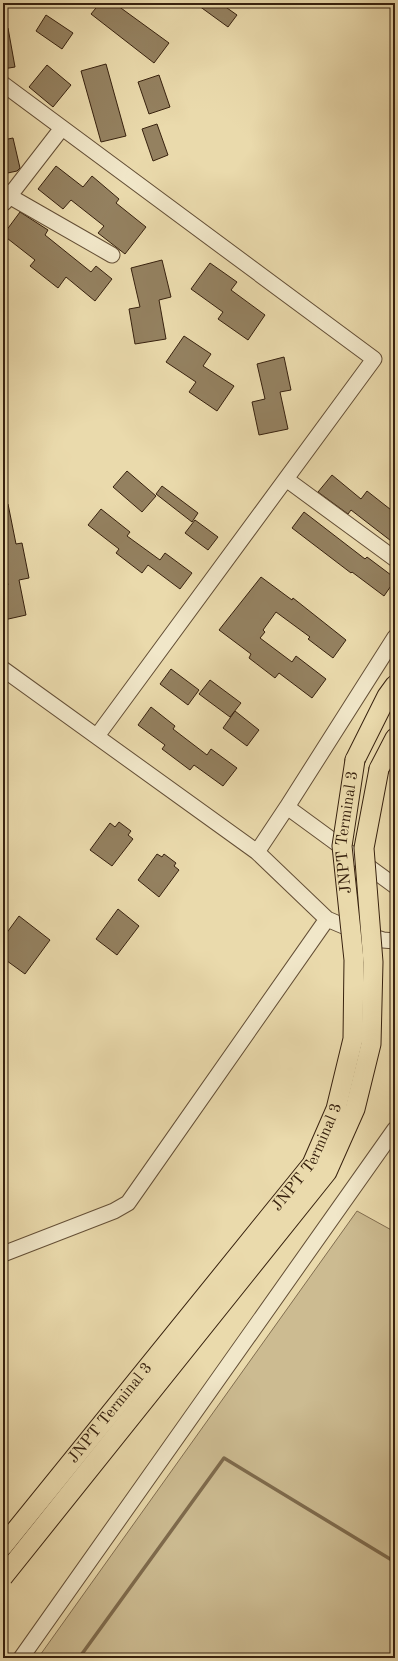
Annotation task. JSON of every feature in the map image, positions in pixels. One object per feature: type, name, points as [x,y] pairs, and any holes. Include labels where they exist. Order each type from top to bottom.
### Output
[{"type":"main road","name":"JNPT Terminal 3","points":[[3,1546],[312,1164],[336,1109],[352,1039],[354,960],[342,846],[355,760],[387,696],[395,685]]},
{"type":"main road","name":"JNPT Terminal 3","points":[[3,1577],[327,1172],[355,1108],[371,1044],[373,962],[364,848],[379,769],[395,738]]},
{"type":"street","points":[[3,84],[374,359],[97,736]]},
{"type":"street","points":[[62,128],[5,197],[112,254]]},
{"type":"street","points":[[286,479],[395,559]]},
{"type":"street","points":[[257,852],[395,637]]},
{"type":"street","points":[[3,669],[257,852],[327,919],[360,933],[383,940],[395,941]]},
{"type":"street","points":[[287,806],[395,886]]},
{"type":"street","points":[[3,1254],[114,1211],[128,1203],[327,919]]},
{"type":"street","points":[[20,1658],[395,1129]]},
{"type":"shaded area","points":[[357,1211],[395,1232],[395,1658],[38,1658]]},
{"type":"building","points":[[100,3],[114,3],[169,43],[154,63],[91,14]]},
{"type":"building","points":[[195,3],[220,3],[237,15],[228,27]]},
{"type":"building","points":[[46,15],[73,33],[62,49],[36,31]]},
{"type":"building","points":[[3,28],[8,28],[15,67],[3,69]]},
{"type":"building","points":[[106,64],[126,136],[101,142],[81,71]]},
{"type":"building","points":[[47,65],[71,85],[53,107],[29,87]]},
{"type":"building","points":[[159,75],[170,107],[149,114],[138,82]]},
{"type":"building","points":[[157,124],[168,155],[153,161],[142,129]]},
{"type":"building","points":[[13,138],[20,168],[17,171],[3,174],[3,140]]},
{"type":"building","points":[[56,166],[83,187],[92,176],[119,199],[116,203],[146,227],[125,254],[98,233],[104,226],[71,200],[63,209],[38,189]]},
{"type":"building","points":[[20,212],[48,230],[45,235],[91,272],[96,266],[112,279],[95,301],[66,277],[58,288],[30,266],[35,260],[3,235]]},
{"type":"building","points":[[162,260],[171,297],[159,300],[166,339],[135,344],[129,309],[140,307],[131,268]]},
{"type":"building","points":[[210,263],[237,282],[231,290],[265,315],[248,340],[218,319],[223,312],[191,289]]},
{"type":"building","points":[[184,336],[211,354],[203,366],[234,386],[217,411],[189,392],[196,382],[166,362]]},
{"type":"building","points":[[284,357],[291,390],[280,392],[288,429],[259,435],[252,402],[265,399],[257,364]]},
{"type":"building","points":[[127,471],[156,496],[142,512],[113,487]]},
{"type":"building","points":[[332,475],[361,499],[367,491],[395,513],[395,544],[351,510],[348,514],[318,492]]},
{"type":"building","points":[[162,486],[198,513],[192,522],[156,494]]},
{"type":"building","points":[[8,504],[16,544],[22,543],[29,578],[19,580],[26,615],[4,620],[3,586],[8,585],[3,559],[3,505]]},
{"type":"building","points":[[101,509],[130,532],[127,536],[160,560],[165,553],[192,573],[180,589],[148,565],[142,573],[116,553],[119,549],[88,525]]},
{"type":"building","points":[[304,512],[365,559],[367,557],[395,578],[384,596],[292,528]]},
{"type":"building","points":[[195,520],[218,537],[208,550],[185,533]]},
{"type":"building","points":[[261,577],[292,600],[293,598],[346,640],[333,658],[308,639],[310,637],[276,612],[263,630],[265,632],[260,638],[292,662],[296,656],[326,679],[312,698],[279,673],[275,678],[249,658],[251,654],[219,630]]},
{"type":"building","points":[[171,669],[199,690],[188,705],[160,684]]},
{"type":"building","points":[[210,680],[241,703],[230,717],[199,694]]},
{"type":"building","points":[[151,707],[175,726],[173,729],[207,755],[211,749],[237,768],[223,786],[194,765],[190,770],[162,749],[165,745],[138,725]]},
{"type":"building","points":[[235,711],[259,730],[247,746],[223,728]]},
{"type":"building","points":[[119,822],[131,831],[128,835],[133,839],[112,866],[90,850],[110,823],[115,827]]},
{"type":"building","points":[[157,854],[162,857],[164,854],[176,863],[174,866],[179,870],[159,897],[138,880]]},
{"type":"building","points":[[118,909],[139,926],[117,955],[96,939]]},
{"type":"building","points":[[19,916],[50,940],[25,974],[3,958],[3,938]]},
{"type":"waterway","points":[[79,1658],[224,1458],[395,1562]]}]
